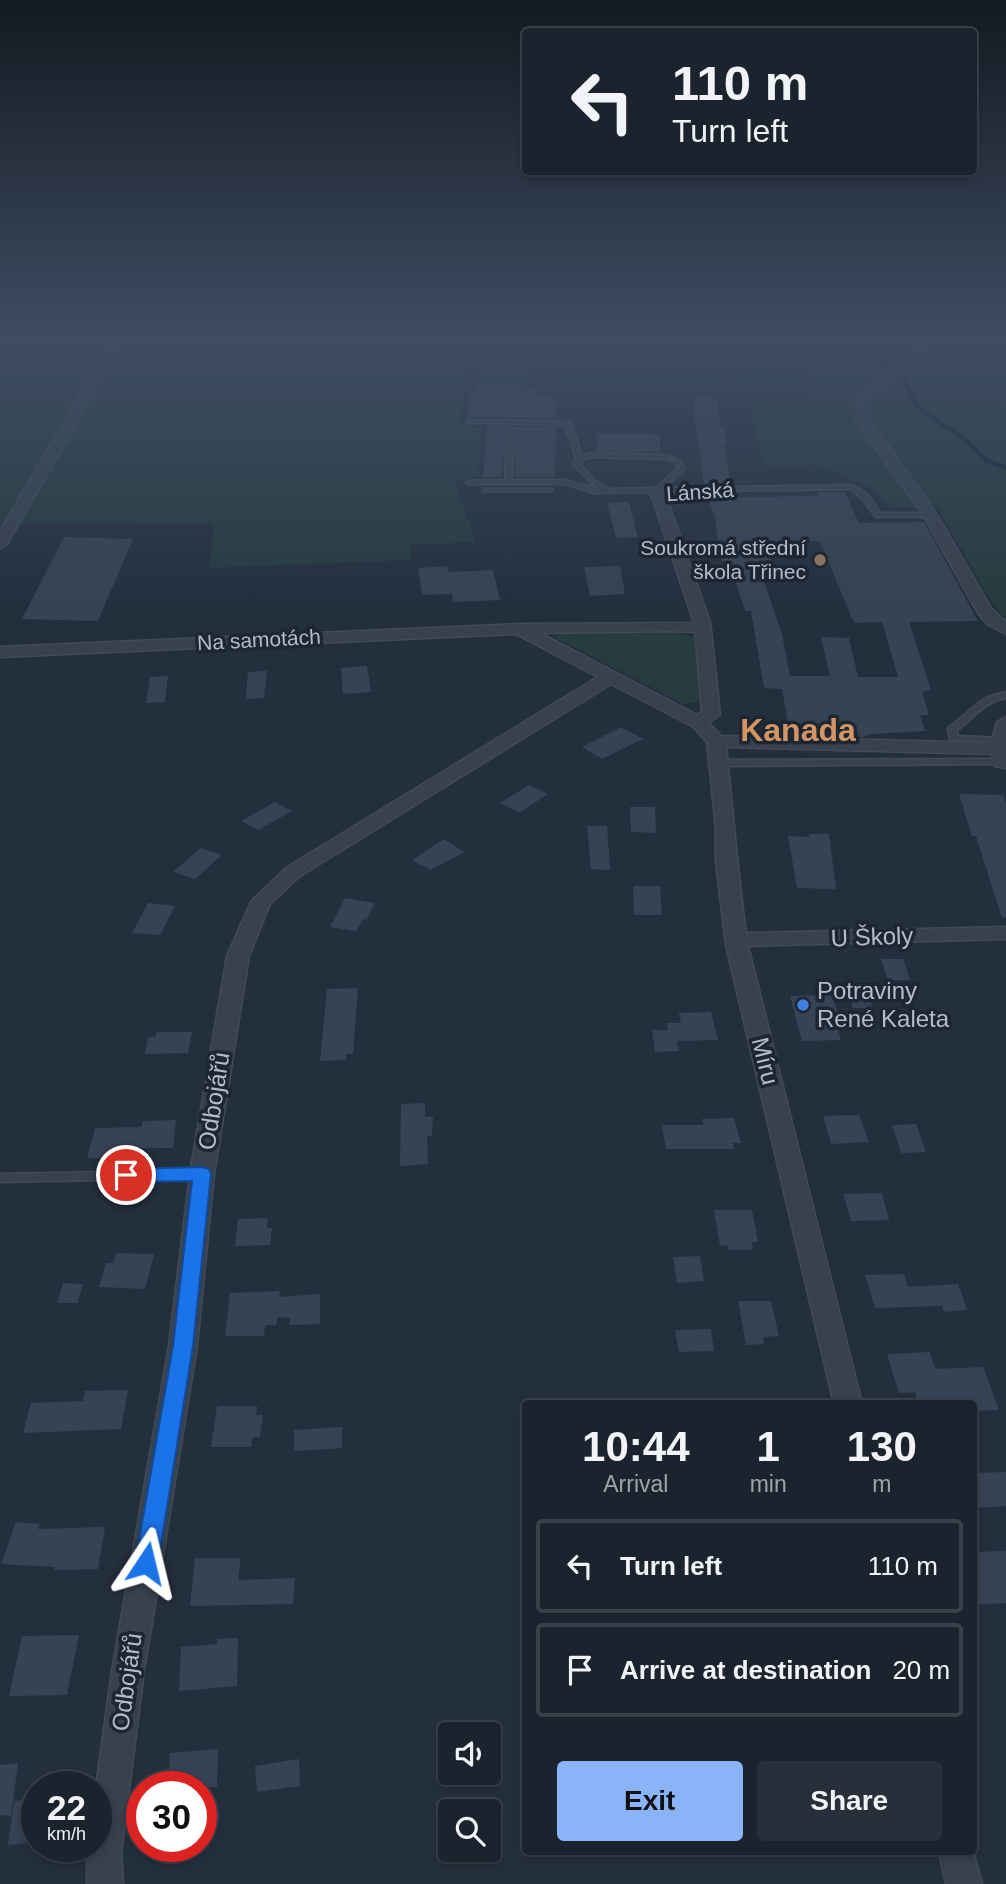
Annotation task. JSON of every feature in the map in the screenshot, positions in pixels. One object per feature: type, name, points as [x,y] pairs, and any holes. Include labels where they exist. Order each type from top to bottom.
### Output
[{"type":"street","points":[[0,544],[67,429]]},
{"type":"street","points":[[869,429],[930,515],[984,610],[993,621],[1006,629]]},
{"type":"street","name":"Lánská","points":[[657,491],[702,622],[711,713],[698,722]]},
{"type":"street","name":"Na samotách","points":[[0,652],[519,629],[654,626],[702,628]]},
{"type":"street","name":"Na samotách","points":[[519,629],[698,722]]},
{"type":"street","name":"Odbojářů","points":[[105,1884],[104,1852],[126,1685],[183,1346],[202,1174],[238,956],[261,902],[293,872],[612,676]]},
{"type":"street","points":[[698,722],[716,741],[1002,754],[1006,722]]},
{"type":"street","name":"Míru","points":[[716,741],[726,828],[726,862],[737,940],[847,1400]]},
{"type":"street","name":"U Školy","points":[[737,940],[1006,933]]},
{"type":"street","points":[[957,1855],[964,1884]]},
{"type":"lane","points":[[508,482],[510,429]]},
{"type":"lane","points":[[570,429],[579,459]]},
{"type":"lane","points":[[468,482],[565,482],[594,491],[607,491],[657,491],[682,468],[677,461],[666,457],[592,455],[579,459],[576,464],[592,481],[607,491]]},
{"type":"lane","name":"Lánská","points":[[657,491],[853,487],[866,498],[878,515],[930,515]]},
{"type":"lane","points":[[1002,754],[953,738],[952,729],[969,719],[988,697],[1006,695]]},
{"type":"lane","points":[[718,763],[1002,754]]},
{"type":"lane","points":[[0,1178],[202,1174]]},
{"type":"green space","points":[[0,429],[482,429],[478,476],[454,481],[476,542],[410,545],[411,560],[210,568],[214,524],[0,523]]},
{"type":"green space","points":[[756,429],[1006,429],[1006,619],[993,604],[937,507],[895,508],[882,501],[874,490],[819,465],[764,466]]},
{"type":"green space","points":[[666,629],[694,637],[699,702],[683,704],[556,638],[563,630]]},
{"type":"building","points":[[487,429],[506,429],[502,477],[483,478]]},
{"type":"building","points":[[514,429],[556,429],[555,477],[515,477]]},
{"type":"building","points":[[696,429],[724,429],[727,445],[724,445],[731,484],[704,485]]},
{"type":"building","points":[[596,433],[660,434],[660,452],[597,451]]},
{"type":"building","points":[[482,487],[554,487],[554,493],[481,493]]},
{"type":"building","points":[[816,492],[845,492],[859,523],[924,522],[978,621],[909,622],[931,690],[922,691],[929,715],[920,715],[925,731],[853,737],[828,729],[789,729],[782,689],[764,688],[751,611],[745,611],[730,565],[725,565],[718,553],[716,520],[707,494],[733,493],[733,497],[818,496]],"holes":[[[820,541],[854,623],[882,622],[898,677],[858,677],[849,638],[821,637],[830,676],[790,676],[782,634],[759,567],[774,567],[766,546],[780,545],[779,542]]]},
{"type":"building","points":[[629,502],[638,537],[616,538],[607,503]]},
{"type":"building","points":[[64,537],[133,539],[98,621],[22,619]]},
{"type":"building","points":[[447,566],[448,572],[493,570],[500,600],[453,602],[452,594],[422,595],[418,568]]},
{"type":"building","points":[[620,566],[625,594],[590,596],[584,567]]},
{"type":"building","points":[[367,666],[371,692],[343,694],[341,668]]},
{"type":"building","points":[[267,671],[264,698],[246,699],[248,672]]},
{"type":"building","points":[[168,676],[165,702],[146,703],[150,677]]},
{"type":"building","points":[[621,727],[643,739],[602,759],[582,747]]},
{"type":"building","points":[[529,785],[548,794],[519,813],[500,803]]},
{"type":"building","points":[[959,794],[1003,795],[1006,804],[1006,917],[1002,918],[976,836],[972,836]]},
{"type":"building","points":[[275,802],[292,811],[258,830],[241,821]]},
{"type":"building","points":[[630,807],[655,807],[656,833],[631,832]]},
{"type":"building","points":[[587,826],[607,826],[610,870],[591,869]]},
{"type":"building","points":[[809,834],[829,834],[836,889],[797,888],[788,836],[809,837]]},
{"type":"building","points":[[444,839],[464,852],[431,870],[412,860]]},
{"type":"building","points":[[201,848],[222,855],[195,879],[173,872]]},
{"type":"building","points":[[633,886],[660,886],[662,915],[634,915]]},
{"type":"building","points":[[345,898],[375,903],[356,931],[330,927]]},
{"type":"building","points":[[148,903],[175,906],[160,935],[132,933]]},
{"type":"building","points":[[881,959],[903,959],[910,980],[888,980]]},
{"type":"building","points":[[866,986],[873,1008],[853,1008],[847,987]]},
{"type":"building","points":[[358,988],[353,1054],[346,1054],[346,1060],[320,1061],[327,989]]},
{"type":"building","points":[[832,995],[841,1024],[836,1024],[841,1040],[802,1041],[790,996]]},
{"type":"building","points":[[711,1012],[718,1040],[677,1041],[679,1051],[655,1052],[652,1030],[668,1030],[667,1023],[681,1023],[679,1013]]},
{"type":"building","points":[[157,1032],[192,1032],[188,1053],[145,1054],[148,1037],[155,1037]]},
{"type":"building","points":[[425,1103],[425,1117],[433,1117],[432,1136],[427,1136],[428,1164],[400,1166],[401,1104]]},
{"type":"building","points":[[859,1115],[869,1142],[831,1144],[823,1116]]},
{"type":"building","points":[[734,1118],[741,1143],[733,1143],[734,1149],[666,1149],[662,1125],[704,1125],[702,1119]]},
{"type":"building","points":[[176,1120],[173,1148],[111,1148],[108,1158],[87,1158],[95,1128],[141,1127],[143,1121]]},
{"type":"building","points":[[916,1124],[926,1152],[901,1153],[892,1125]]},
{"type":"building","points":[[882,1193],[889,1220],[851,1221],[843,1194]]},
{"type":"building","points":[[714,1210],[752,1210],[758,1242],[752,1242],[753,1250],[729,1250],[728,1245],[720,1246]]},
{"type":"building","points":[[268,1218],[267,1228],[272,1228],[270,1245],[235,1246],[238,1219]]},
{"type":"building","points":[[116,1253],[154,1254],[145,1289],[99,1287],[106,1263],[113,1263]]},
{"type":"building","points":[[700,1256],[704,1281],[677,1283],[673,1257]]},
{"type":"building","points":[[904,1274],[908,1287],[958,1284],[967,1310],[944,1312],[942,1306],[875,1308],[865,1275]]},
{"type":"building","points":[[63,1283],[83,1284],[77,1303],[57,1303]]},
{"type":"building","points":[[280,1291],[279,1297],[320,1294],[320,1324],[290,1325],[290,1318],[278,1317],[276,1325],[265,1325],[264,1336],[225,1336],[230,1293]]},
{"type":"building","points":[[738,1301],[771,1301],[779,1336],[763,1337],[764,1344],[746,1345]]},
{"type":"building","points":[[711,1329],[714,1351],[679,1352],[675,1330]]},
{"type":"building","points":[[930,1352],[935,1369],[983,1367],[999,1410],[977,1411],[977,1400],[917,1400],[915,1392],[899,1393],[887,1354]]},
{"type":"building","points":[[128,1390],[121,1429],[23,1433],[31,1403],[83,1401],[85,1391]]},
{"type":"building","points":[[217,1406],[257,1406],[256,1415],[263,1415],[260,1437],[253,1437],[251,1447],[211,1447]]},
{"type":"building","points":[[342,1427],[342,1448],[294,1451],[294,1430]]},
{"type":"building","points":[[1006,1472],[1006,1506],[977,1508],[977,1473]]},
{"type":"building","points":[[16,1522],[40,1524],[38,1529],[105,1527],[98,1569],[54,1570],[55,1567],[1,1564]]},
{"type":"building","points":[[1006,1551],[1006,1603],[977,1605],[977,1552]]},
{"type":"building","points":[[195,1558],[241,1558],[238,1580],[295,1578],[293,1604],[190,1606]]},
{"type":"building","points":[[79,1635],[67,1695],[9,1696],[22,1636]]},
{"type":"building","points":[[238,1638],[237,1686],[179,1691],[181,1647],[217,1644],[217,1639]]},
{"type":"building","points":[[218,1749],[217,1787],[217,1771],[169,1771],[170,1753]]},
{"type":"building","points":[[299,1759],[300,1786],[257,1792],[255,1766]]},
{"type":"building","points":[[18,1763],[11,1816],[0,1815],[0,1765]]},
{"type":"building","points":[[21,1800],[21,1844],[8,1845],[14,1801]]},
{"type":"waterway","points":[[949,429],[987,461],[1006,468]]},
{"type":"place","name":"Soukromá střední škola Třinec","points":[[820,560]]},
{"type":"place","name":"Potraviny René Kaleta","points":[[803,1005]]},
{"type":"district","name":"Kanada","points":[[798,730]]},
{"type":"route","points":[[126,1175],[202,1174],[183,1346],[146,1563]]}]
